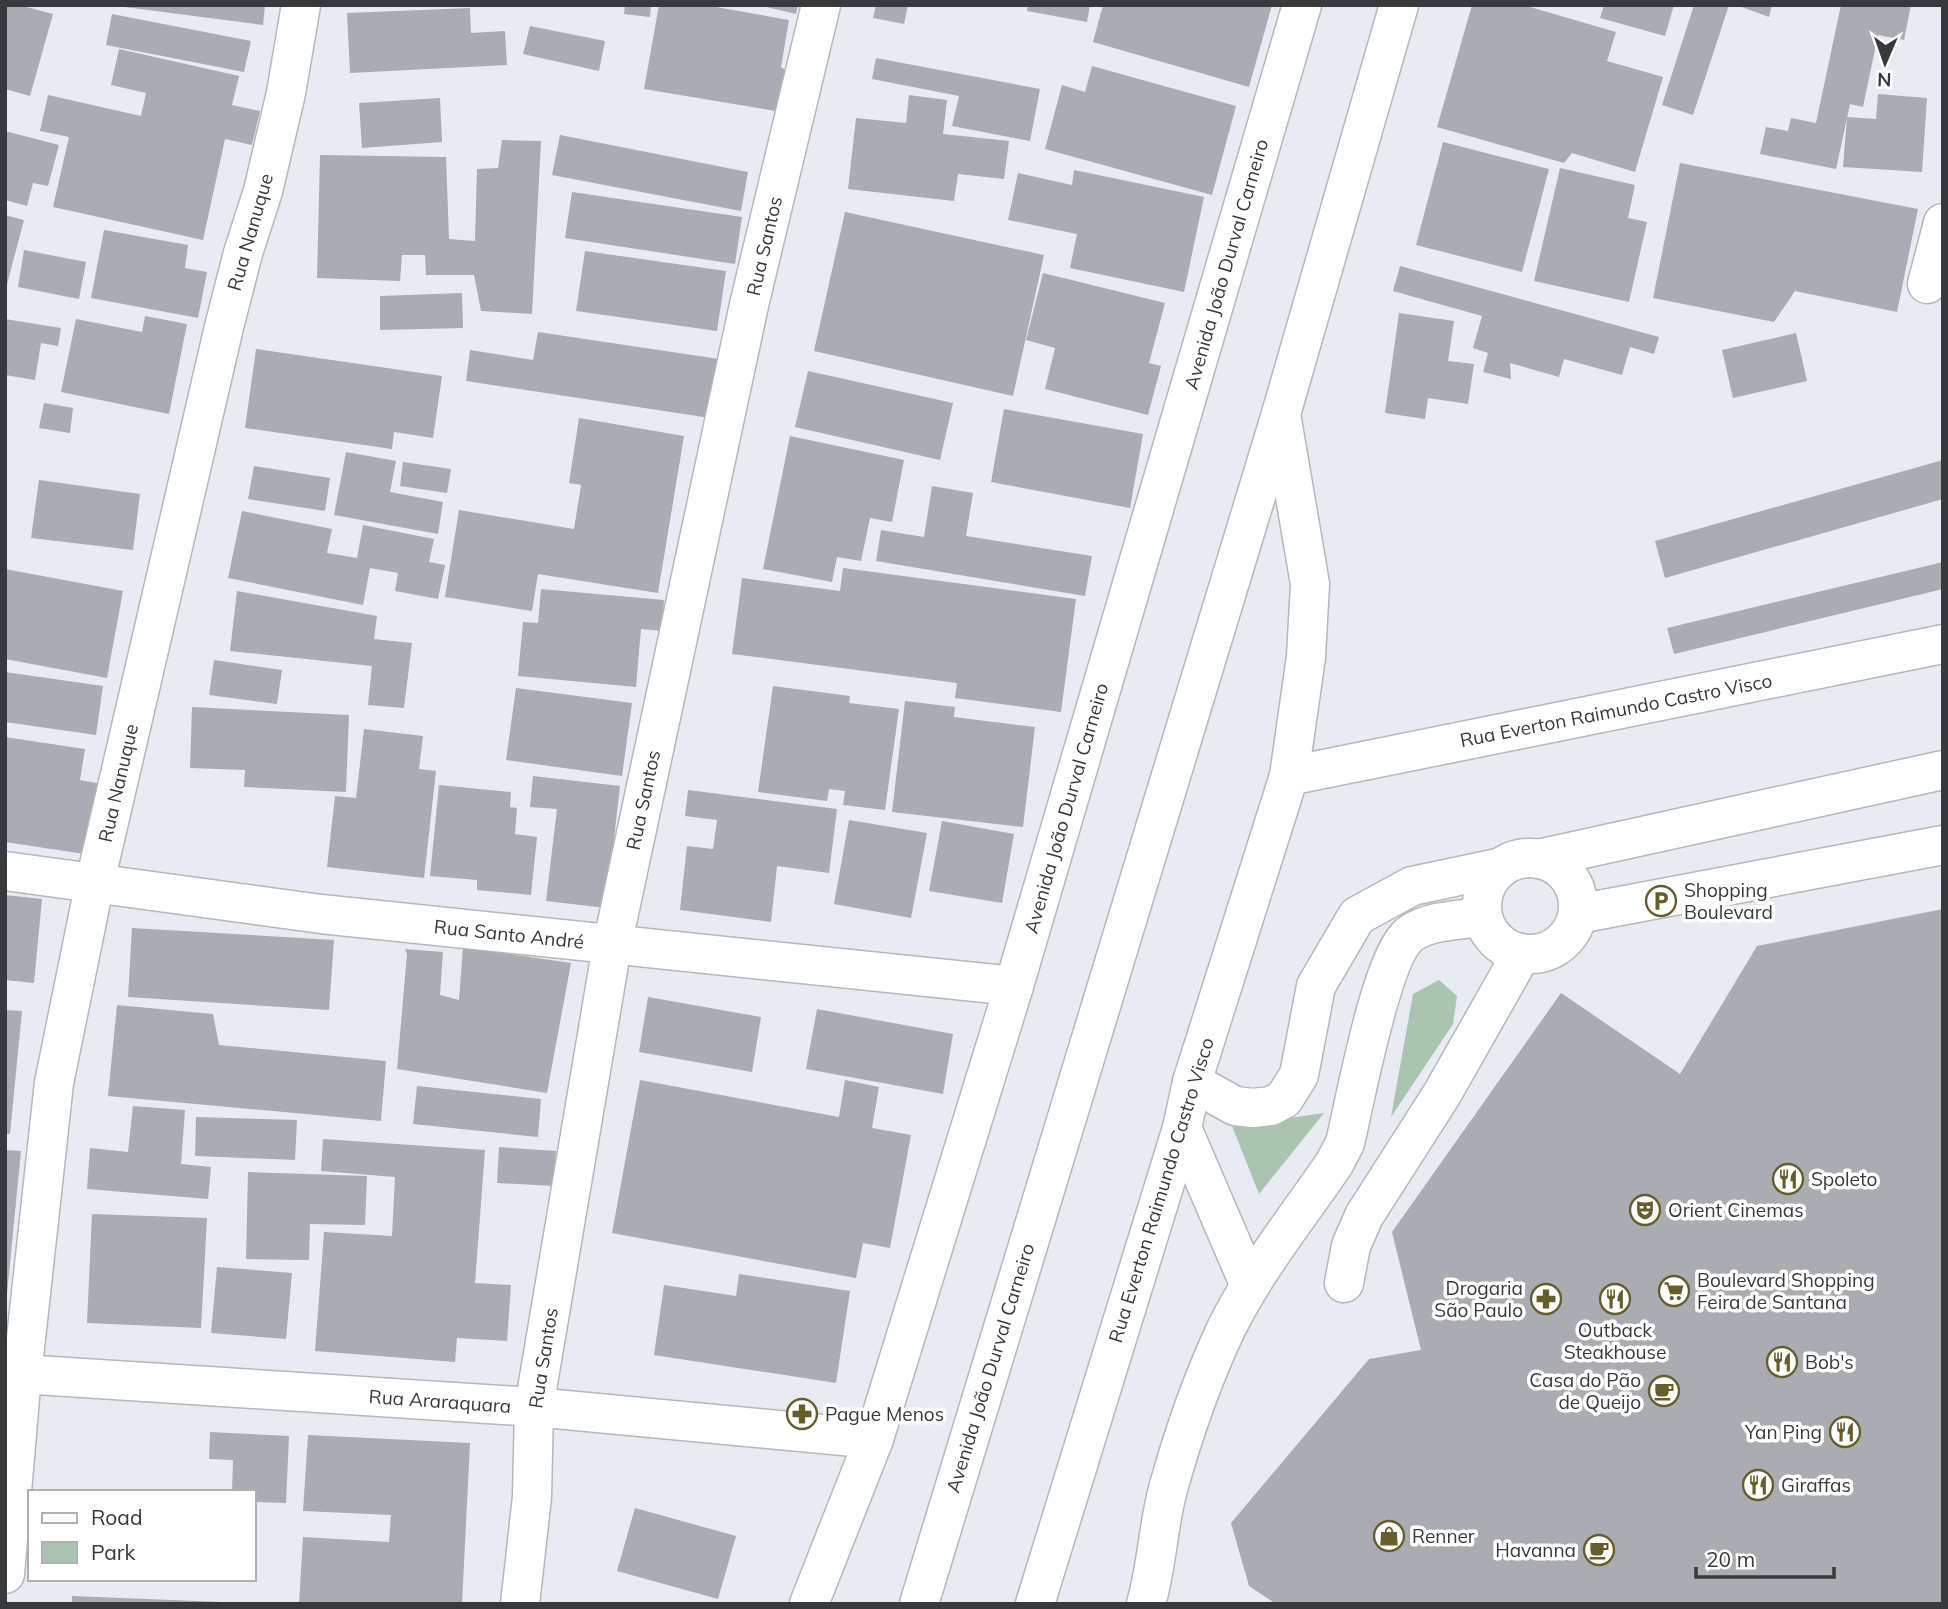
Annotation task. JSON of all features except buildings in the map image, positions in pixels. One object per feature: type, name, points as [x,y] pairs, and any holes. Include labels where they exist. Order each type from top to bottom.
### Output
[{"type":"street","name":"Rua Nanuque","points":[[5,1574],[13,1374],[54,1083],[95,882],[224,327],[266,179],[286,93],[301,5]]},
{"type":"street","name":"Rua Santos","points":[[520,1604],[532,1497],[534,1407],[612,946],[750,305],[821,5]]},
{"type":"street","name":"Avenida João Durval Carneiro","points":[[809,1604],[874,1439],[1014,986],[1302,5]]},
{"type":"street","name":"Avenida João Durval Carneiro","points":[[919,1604],[1280,414],[1399,5]]},
{"type":"street","points":[[1927,285],[1943,223]]},
{"type":"street","name":"Rua Everton Raimundo Castro Visco","points":[[1035,1604],[1181,1129],[1192,1083],[1289,776],[1306,657],[1310,584],[1280,414]]},
{"type":"street","name":"Rua Everton Raimundo Castro Visco","points":[[1289,776],[1943,644]]},
{"type":"street","points":[[1192,1083],[1235,1106],[1270,1106],[1284,1099],[1299,1075],[1316,986],[1357,916],[1412,886],[1943,770]]},
{"type":"street","points":[[1578,914],[1943,845]]},
{"type":"street","points":[[1520,863],[1556,866],[1570,878],[1577,895],[1578,914],[1571,931],[1558,945],[1541,953],[1522,953],[1504,947],[1490,934],[1483,917],[1482,898],[1489,881],[1520,863]]},
{"type":"street","name":"Rua Santo André","points":[[5,871],[321,914],[1014,986]]},
{"type":"street","points":[[1152,1600],[1167,1492],[1184,1435],[1226,1329],[1250,1286],[1334,1164],[1345,1143],[1382,989],[1395,953],[1410,934],[1433,924],[1483,917]]},
{"type":"street","points":[[1344,1283],[1351,1246],[1364,1216],[1442,1094],[1522,953]]},
{"type":"street","points":[[1181,1129],[1250,1286]]},
{"type":"street","name":"Rua Araraquara","points":[[13,1374],[534,1407],[874,1439]]},
{"type":"green space","points":[[1439,980],[1457,996],[1453,1024],[1391,1117],[1413,994]]},
{"type":"green space","points":[[1324,1113],[1259,1194],[1232,1126]]},
{"type":"place","name":"Shopping Boulevard","points":[[1661,901]]},
{"type":"place","name":"Spoleto","points":[[1788,1179]]},
{"type":"place","name":"Orient Cinemas","points":[[1645,1210]]},
{"type":"place","name":"Boulevard Shopping Feira de Santana","points":[[1674,1291]]},
{"type":"place","name":"Drogaria São Paulo","points":[[1546,1299]]},
{"type":"place","name":"Outback Steakhouse","points":[[1615,1299]]},
{"type":"place","name":"Bob's","points":[[1782,1362]]},
{"type":"place","name":"Casa do Pão de Queijo","points":[[1664,1391]]},
{"type":"place","name":"Pague Menos","points":[[802,1414]]},
{"type":"place","name":"Yan Ping","points":[[1845,1432]]},
{"type":"place","name":"Giraffas","points":[[1758,1485]]},
{"type":"place","name":"Renner","points":[[1389,1536]]},
{"type":"place","name":"Havanna","points":[[1599,1550]]}]
